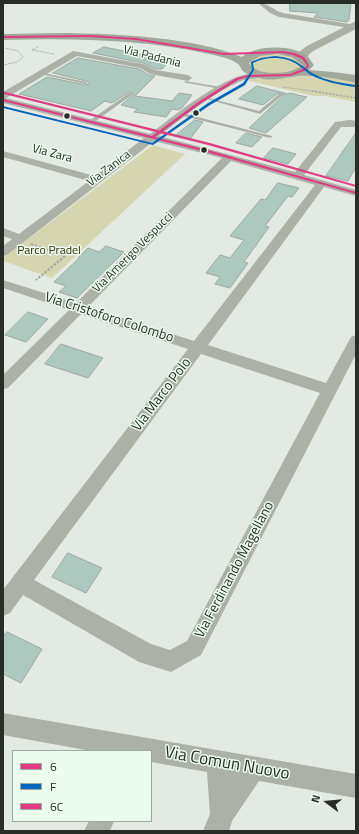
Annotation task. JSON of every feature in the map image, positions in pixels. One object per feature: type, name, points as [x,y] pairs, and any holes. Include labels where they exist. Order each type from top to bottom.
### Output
[{"type":"main road","points":[[3,37],[90,36],[128,38],[224,54],[252,54],[271,51],[282,52],[294,54],[306,62],[333,75]]},
{"type":"main road","points":[[224,54],[265,75],[284,76],[300,73],[333,75],[356,79]]},
{"type":"main road","points":[[245,65],[246,57],[252,54]]},
{"type":"main road","points":[[300,73],[306,69],[306,62]]},
{"type":"street","points":[[261,3],[272,12],[282,15],[355,26]]},
{"type":"street","points":[[306,62],[304,53],[355,26]]},
{"type":"street","points":[[282,52],[311,48]]},
{"type":"street","name":"Via Padania","points":[[3,96],[72,54],[81,53],[143,66],[153,72],[188,80]]},
{"type":"street","points":[[240,78],[245,65]]},
{"type":"street","name":"Via Zanica","points":[[3,252],[95,179],[205,98],[240,78],[265,75]]},
{"type":"street","points":[[3,100],[229,157],[356,193]]},
{"type":"street","points":[[297,177],[338,124],[356,124]]},
{"type":"street","name":"Via Zara","points":[[3,154],[95,179]]},
{"type":"street","name":"Via Amerigo Vespucci","points":[[3,384],[229,157]]},
{"type":"street","name":"Via Marco Polo","points":[[3,606],[321,184]]},
{"type":"street","points":[[3,232],[22,238]]},
{"type":"street","name":"Via Cristoforo Colombo","points":[[3,284],[329,390]]},
{"type":"street","name":"Via Ferdinando Magellano","points":[[20,583],[147,654],[171,661],[194,648],[356,340]]},
{"type":"street","name":"Via Comun Nuovo","points":[[3,724],[143,750]]},
{"type":"street","name":"Via Comun Nuovo","points":[[152,751],[356,786]]},
{"type":"street","points":[[218,762],[219,823]]},
{"type":"street","points":[[219,823],[253,768]]},
{"type":"street","points":[[97,831],[102,822]]},
{"type":"lane","points":[[40,73],[86,83]]},
{"type":"lane","points":[[188,80],[221,88]]},
{"type":"lane","points":[[91,122],[131,94]]},
{"type":"lane","points":[[205,98],[260,113],[281,95]]},
{"type":"lane","points":[[182,114],[270,137]]},
{"type":"path","points":[[43,43],[32,50],[56,55]]},
{"type":"path","points":[[3,47],[18,51],[22,54],[23,58],[17,62],[3,65]]},
{"type":"path","points":[[281,87],[356,98]]},
{"type":"path","points":[[35,238],[29,243],[65,256],[36,280]]},
{"type":"green space","points":[[273,54],[291,56],[301,63],[300,68],[288,73],[272,74],[261,72],[252,67],[249,63],[256,56]]},
{"type":"green space","points":[[302,76],[333,76],[356,81],[356,102],[325,96],[313,96],[246,80]]},
{"type":"green space","name":"Parco Pradel","points":[[153,145],[185,154],[52,278],[3,261],[3,258]]},
{"type":"building","points":[[290,3],[351,3],[349,20],[347,22],[314,17],[318,13],[290,11]]},
{"type":"building","points":[[104,47],[171,60],[162,69],[155,69],[143,63],[93,53]]},
{"type":"building","points":[[78,58],[139,69],[149,75],[155,76],[135,96],[172,101],[179,93],[192,95],[182,108],[178,110],[172,109],[166,117],[134,112],[138,109],[121,105],[134,94],[129,92],[112,103],[105,101],[91,111],[19,94],[47,77],[86,85],[89,84],[89,82],[86,81],[53,73]]},
{"type":"building","points":[[257,86],[307,97],[266,133],[249,128],[284,95],[278,93],[263,105],[239,99]]},
{"type":"building","points":[[195,120],[203,122],[190,139],[175,136]]},
{"type":"building","points":[[246,133],[262,137],[252,147],[236,143]]},
{"type":"building","points":[[356,133],[356,167],[348,181],[326,176]]},
{"type":"building","points":[[273,148],[296,154],[288,164],[264,158]]},
{"type":"building","points":[[278,183],[299,188],[292,197],[288,196],[265,226],[269,227],[244,262],[248,263],[230,288],[215,284],[220,277],[206,273],[220,255],[230,258],[244,240],[230,236],[261,199],[265,200]]},
{"type":"building","points":[[106,246],[124,252],[77,298],[59,292],[66,286],[54,282],[88,248],[99,252]]},
{"type":"building","points":[[28,312],[48,319],[26,342],[5,335]]},
{"type":"building","points":[[61,344],[103,358],[88,378],[45,364]]},
{"type":"building","points":[[68,553],[102,568],[86,593],[52,577]]},
{"type":"building","points":[[7,632],[42,649],[21,683],[3,674],[3,637]]},
{"type":"transit line","name":"6","points":[[3,37],[90,36],[136,39],[224,54],[282,52],[294,54],[303,58],[308,65],[306,69],[290,75],[248,76],[237,79],[199,103],[153,137]]},
{"type":"transit line","name":"F","points":[[3,107],[153,144],[209,104],[244,84],[253,70],[252,63],[257,60],[269,57],[288,59],[299,64],[313,75],[334,82],[355,86]]},
{"type":"transit line","name":"6C","points":[[5,93],[209,144],[356,186]]},
{"type":"transit line","name":"6","points":[[3,100],[207,151],[356,193]]}]
